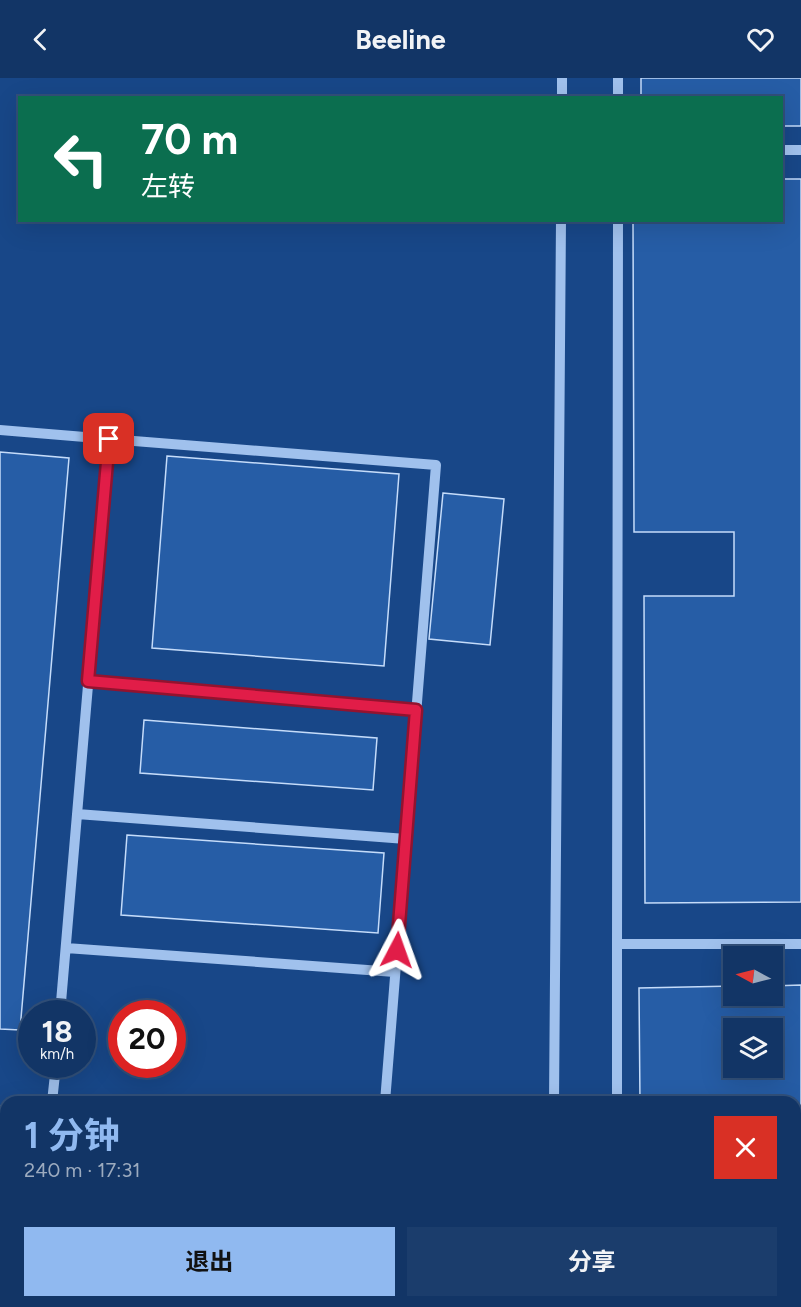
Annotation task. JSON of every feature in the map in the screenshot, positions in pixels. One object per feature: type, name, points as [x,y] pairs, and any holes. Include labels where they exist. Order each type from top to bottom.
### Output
[{"type":"street","points":[[562,78],[562,96]]},
{"type":"street","points":[[618,78],[618,96]]},
{"type":"street","points":[[783,150],[801,150]]},
{"type":"street","points":[[554,1096],[561,222]]},
{"type":"street","points":[[617,1096],[618,222]]},
{"type":"street","points":[[0,430],[436,465],[385,1096]]},
{"type":"street","points":[[61,1000],[109,439]]},
{"type":"street","points":[[88,681],[416,710]]},
{"type":"street","points":[[77,814],[406,839]]},
{"type":"street","points":[[617,944],[801,944]]},
{"type":"street","points":[[66,948],[395,972]]},
{"type":"street","points":[[53,1096],[55,1078]]},
{"type":"building","points":[[641,78],[801,78],[801,126],[783,126],[783,96],[641,96]]},
{"type":"building","points":[[783,179],[801,179],[801,902],[645,903],[644,596],[734,596],[734,532],[634,532],[633,222],[783,222]]},
{"type":"building","points":[[0,452],[69,458],[23,1000],[18,1000],[18,1030],[0,1029]]},
{"type":"building","points":[[167,456],[399,474],[384,666],[152,648]]},
{"type":"building","points":[[443,493],[504,499],[490,645],[429,639]]},
{"type":"building","points":[[144,720],[377,738],[373,790],[140,773]]},
{"type":"building","points":[[127,835],[384,853],[378,933],[121,915]]},
{"type":"building","points":[[801,985],[801,1096],[640,1096],[639,988],[723,986],[723,1006],[783,1006],[783,986]]},
{"type":"route","points":[[109,439],[88,681],[416,710],[397,950]]}]
